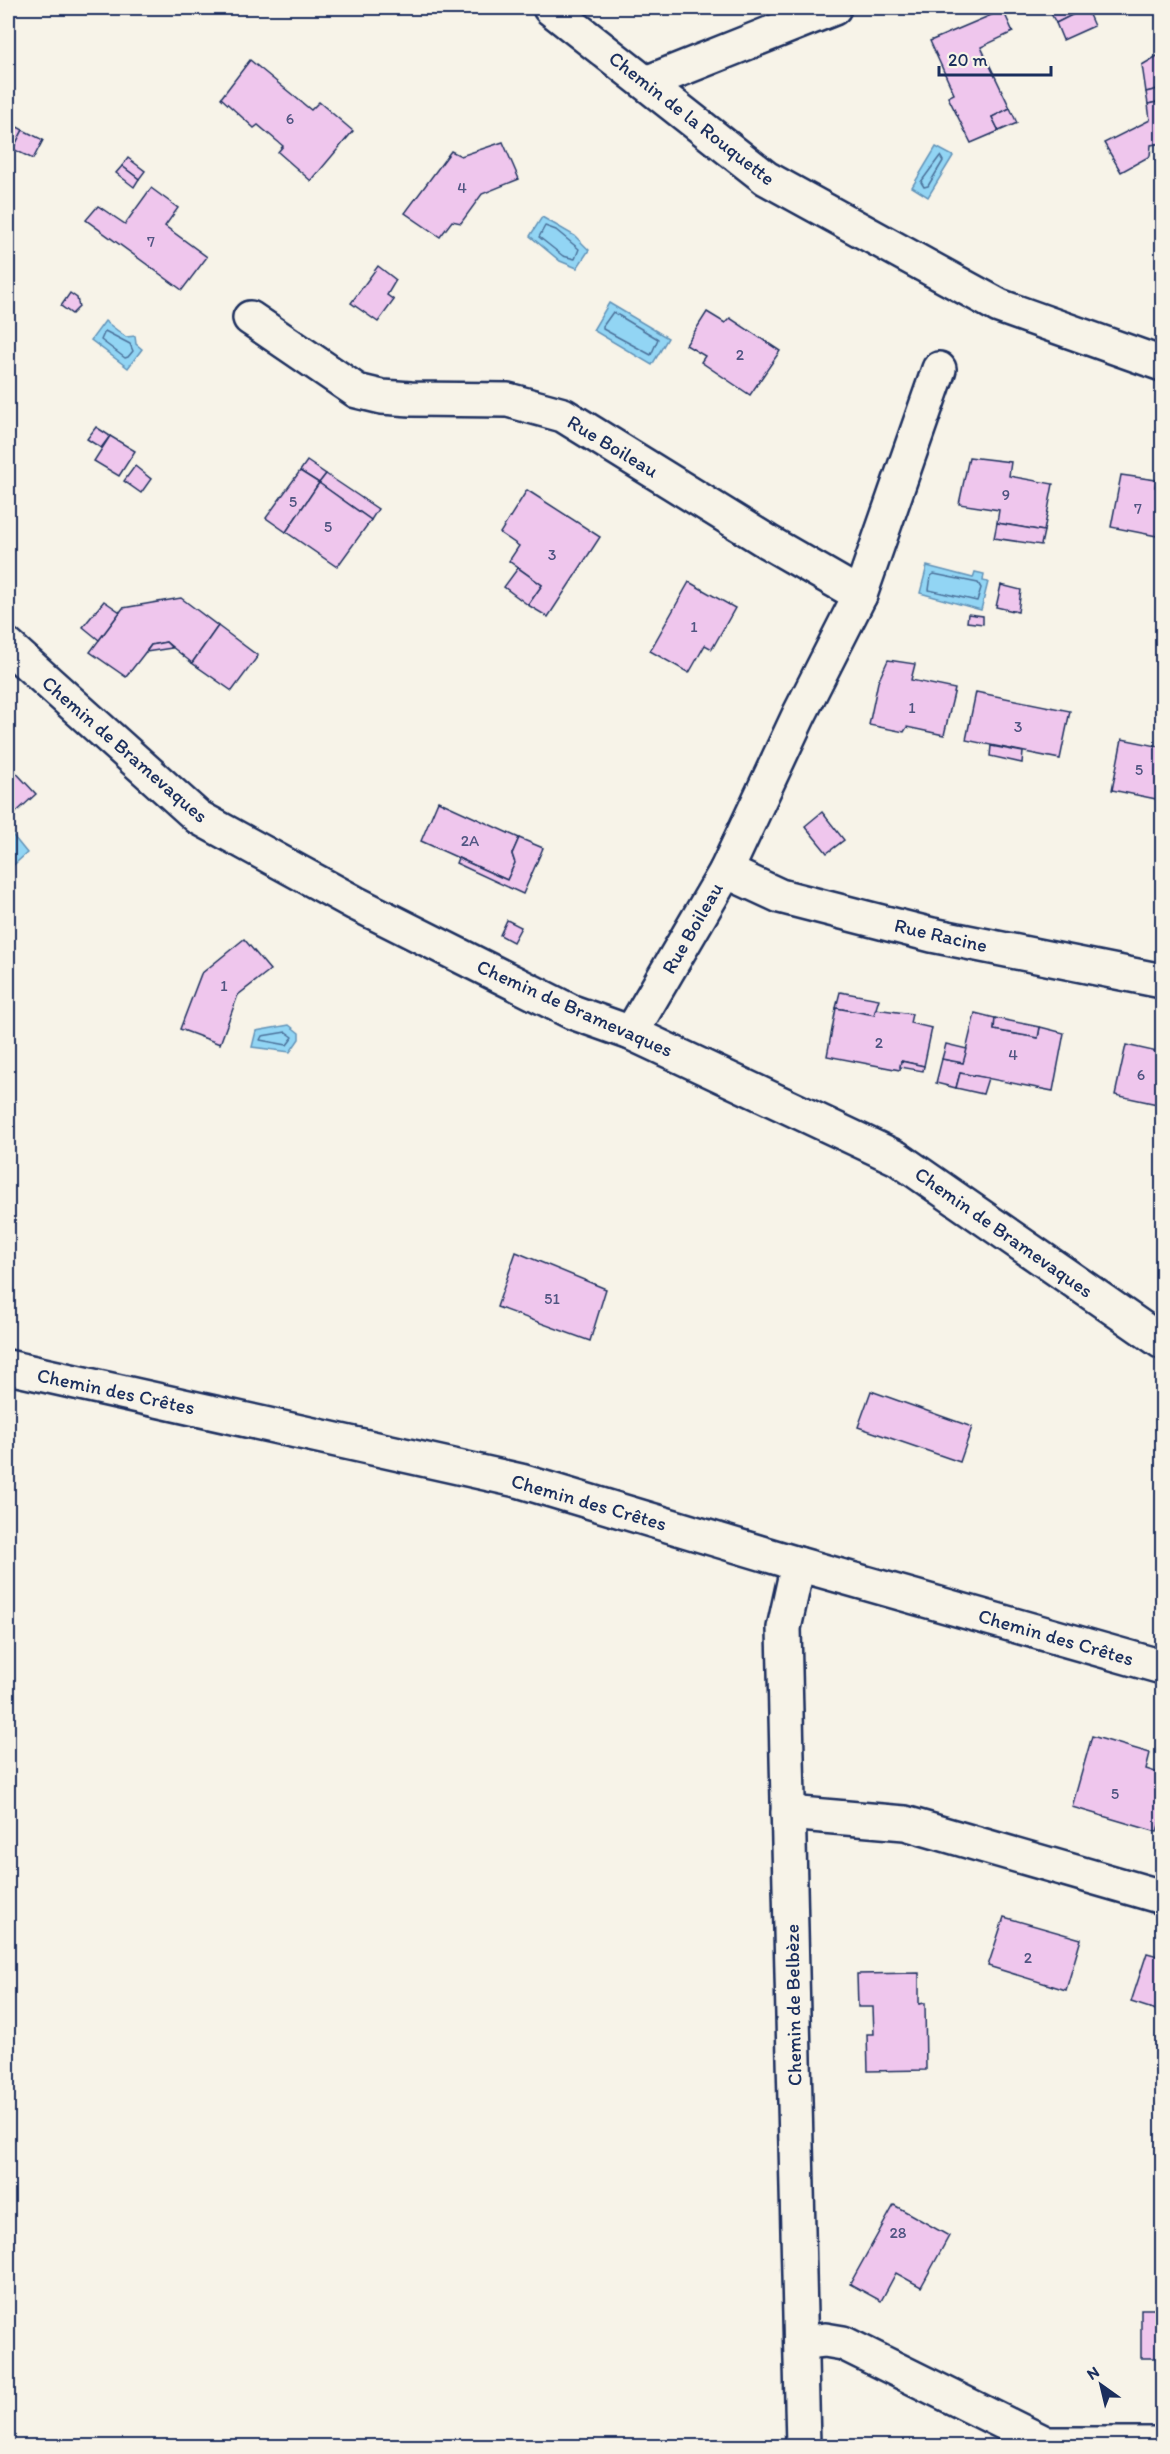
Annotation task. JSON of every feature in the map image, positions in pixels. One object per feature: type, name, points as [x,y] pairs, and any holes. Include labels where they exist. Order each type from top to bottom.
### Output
[{"type":"street","name":"Chemin de la Rouquette","points":[[550,8],[766,178],[999,306],[1162,364]]},
{"type":"street","points":[[646,83],[834,8]]},
{"type":"street","name":"Rue Boileau","points":[[250,318],[357,391],[382,397],[411,399],[508,400],[563,415],[768,542],[860,595]]},
{"type":"street","name":"Rue Boileau","points":[[631,1034],[726,871],[799,715],[860,595],[939,369]]},
{"type":"street","name":"Chemin de Bramevaques","points":[[8,646],[198,817],[355,903],[572,1012],[631,1034],[897,1158],[1162,1342]]},
{"type":"street","name":"Rue Racine","points":[[726,871],[780,896],[932,935],[1162,981]]},
{"type":"street","name":"Chemin des Crêtes","points":[[8,1367],[521,1481],[798,1564],[1162,1667]]},
{"type":"street","name":"Chemin de Belbèze","points":[[798,1564],[784,1628],[803,2446]]},
{"type":"street","points":[[788,1813],[905,1823],[1162,1897]]},
{"type":"street","points":[[801,2343],[825,2340],[843,2343],[1047,2444],[1162,2444]]},
{"type":"water","points":[[936,147],[953,156],[928,197],[912,187]]},
{"type":"water","points":[[542,217],[575,236],[589,250],[577,268],[560,261],[530,236]]},
{"type":"water","points":[[609,303],[668,338],[652,365],[593,330]]},
{"type":"water","points":[[105,321],[126,337],[135,336],[136,344],[142,349],[128,368],[91,340]]},
{"type":"water","points":[[927,566],[973,578],[975,572],[984,574],[983,581],[988,582],[981,610],[920,593]]},
{"type":"water","points":[[10,832],[27,853],[8,870],[8,834]]},
{"type":"water","points":[[289,1025],[299,1033],[299,1039],[290,1052],[252,1047],[256,1031]]},
{"type":"building","points":[[1048,8],[1086,8],[1056,23]]},
{"type":"building","points":[[1086,8],[1094,26],[1063,40],[1056,23]]},
{"type":"building","points":[[1003,10],[1013,32],[981,47],[1010,108],[992,117],[999,131],[971,143],[948,97],[954,94],[930,41]]},
{"type":"building","points":[[1162,53],[1162,88],[1146,92],[1142,65]]},
{"type":"building","points":[[250,60],[311,110],[319,102],[353,131],[311,181],[278,152],[283,146],[258,125],[254,128],[221,98]]},
{"type":"building","points":[[1162,88],[1162,101],[1148,104],[1146,92]]},
{"type":"building","points":[[1162,101],[1162,143],[1151,145],[1150,156],[1121,172],[1104,143],[1150,120],[1148,104]]},
{"type":"building","points":[[1010,108],[1017,123],[999,131],[992,117]]},
{"type":"building","points":[[8,122],[23,130],[8,159]]},
{"type":"building","points":[[23,130],[43,140],[33,159],[13,149]]},
{"type":"building","points":[[503,142],[519,179],[482,194],[461,223],[452,221],[440,237],[405,213],[451,151],[461,156]]},
{"type":"building","points":[[128,158],[145,171],[139,179],[122,166]]},
{"type":"building","points":[[122,166],[139,179],[134,187],[116,173]]},
{"type":"building","points":[[151,188],[178,208],[165,226],[207,257],[182,290],[86,220],[98,206],[125,224]]},
{"type":"building","points":[[378,266],[396,280],[387,295],[394,300],[378,322],[351,303]]},
{"type":"building","points":[[70,293],[77,298],[79,307],[72,314],[61,306]]},
{"type":"building","points":[[707,312],[725,323],[730,318],[780,351],[750,395],[701,362],[705,356],[686,345]]},
{"type":"building","points":[[96,427],[110,436],[101,448],[87,439]]},
{"type":"building","points":[[110,436],[135,451],[119,476],[94,461]]},
{"type":"building","points":[[969,457],[1011,462],[1009,476],[1053,484],[1044,531],[997,523],[999,510],[959,504]]},
{"type":"building","points":[[307,461],[326,474],[319,483],[300,471]]},
{"type":"building","points":[[135,466],[151,479],[141,493],[124,481]]},
{"type":"building","points":[[300,471],[319,483],[286,532],[266,518]]},
{"type":"building","points":[[326,474],[378,509],[371,520],[319,483]]},
{"type":"building","points":[[1121,475],[1156,480],[1155,487],[1162,489],[1162,537],[1111,527]]},
{"type":"building","points":[[319,483],[371,520],[337,567],[286,532]]},
{"type":"building","points":[[527,490],[600,537],[548,617],[528,605],[542,585],[509,561],[519,546],[500,533]]},
{"type":"building","points":[[997,523],[1044,531],[1041,545],[994,538]]},
{"type":"building","points":[[518,568],[542,585],[528,605],[504,587]]},
{"type":"building","points":[[689,582],[735,608],[712,649],[705,645],[689,673],[650,651]]},
{"type":"building","points":[[1001,585],[1021,590],[1018,612],[996,607]]},
{"type":"building","points":[[181,598],[218,626],[192,663],[166,642],[151,645],[126,677],[90,652],[123,608]]},
{"type":"building","points":[[104,601],[120,612],[99,640],[83,627]]},
{"type":"building","points":[[968,614],[983,616],[983,624],[967,622]]},
{"type":"building","points":[[218,626],[258,656],[232,691],[192,663]]},
{"type":"building","points":[[166,642],[172,648],[146,652],[151,645]]},
{"type":"building","points":[[888,660],[915,664],[911,680],[955,689],[944,735],[907,727],[904,732],[869,725],[878,682]]},
{"type":"building","points":[[976,692],[1070,711],[1060,759],[966,740]]},
{"type":"building","points":[[1122,739],[1162,747],[1161,800],[1112,790]]},
{"type":"building","points":[[991,746],[1023,752],[1022,763],[990,756]]},
{"type":"building","points":[[8,764],[36,794],[11,817],[8,813]]},
{"type":"building","points":[[438,801],[519,838],[512,854],[515,863],[507,880],[421,841]]},
{"type":"building","points":[[822,812],[844,840],[827,853],[805,826]]},
{"type":"building","points":[[519,838],[543,848],[523,894],[456,863],[458,858],[507,880],[515,863],[512,854]]},
{"type":"building","points":[[507,920],[521,927],[513,942],[500,935]]},
{"type":"building","points":[[244,939],[270,970],[238,995],[220,1044],[180,1029],[201,974]]},
{"type":"building","points":[[840,992],[879,999],[874,1015],[836,1008]]},
{"type":"building","points":[[836,1008],[874,1015],[876,1009],[912,1014],[910,1023],[932,1028],[924,1066],[901,1061],[900,1070],[827,1056]]},
{"type":"building","points":[[975,1013],[995,1018],[994,1030],[1038,1038],[1040,1027],[1064,1033],[1053,1091],[960,1073],[956,1088],[936,1083],[942,1059],[963,1063]]},
{"type":"building","points":[[995,1018],[1040,1027],[1038,1038],[994,1030]]},
{"type":"building","points":[[946,1044],[967,1049],[963,1063],[942,1059]]},
{"type":"building","points":[[1126,1045],[1162,1053],[1162,1105],[1115,1095]]},
{"type":"building","points":[[901,1061],[924,1066],[923,1071],[900,1067]]},
{"type":"building","points":[[960,1073],[988,1078],[983,1094],[956,1088]]},
{"type":"building","points":[[516,1252],[606,1289],[590,1341],[497,1307]]},
{"type":"building","points":[[871,1391],[972,1427],[960,1462],[858,1427]]},
{"type":"building","points":[[1092,1736],[1150,1753],[1146,1769],[1162,1774],[1162,1814],[1157,1832],[1072,1807]]},
{"type":"building","points":[[1004,1917],[1081,1939],[1066,1990],[988,1966]]},
{"type":"building","points":[[1147,1953],[1162,1957],[1162,2012],[1131,2002]]},
{"type":"building","points":[[919,1973],[919,2004],[925,2003],[926,2070],[868,2071],[867,2034],[874,2034],[873,2007],[858,2007],[857,1974]]},
{"type":"building","points":[[894,2205],[949,2236],[921,2287],[896,2273],[881,2301],[850,2284]]},
{"type":"building","points":[[1141,2309],[1162,2309],[1162,2358],[1141,2358]]}]
